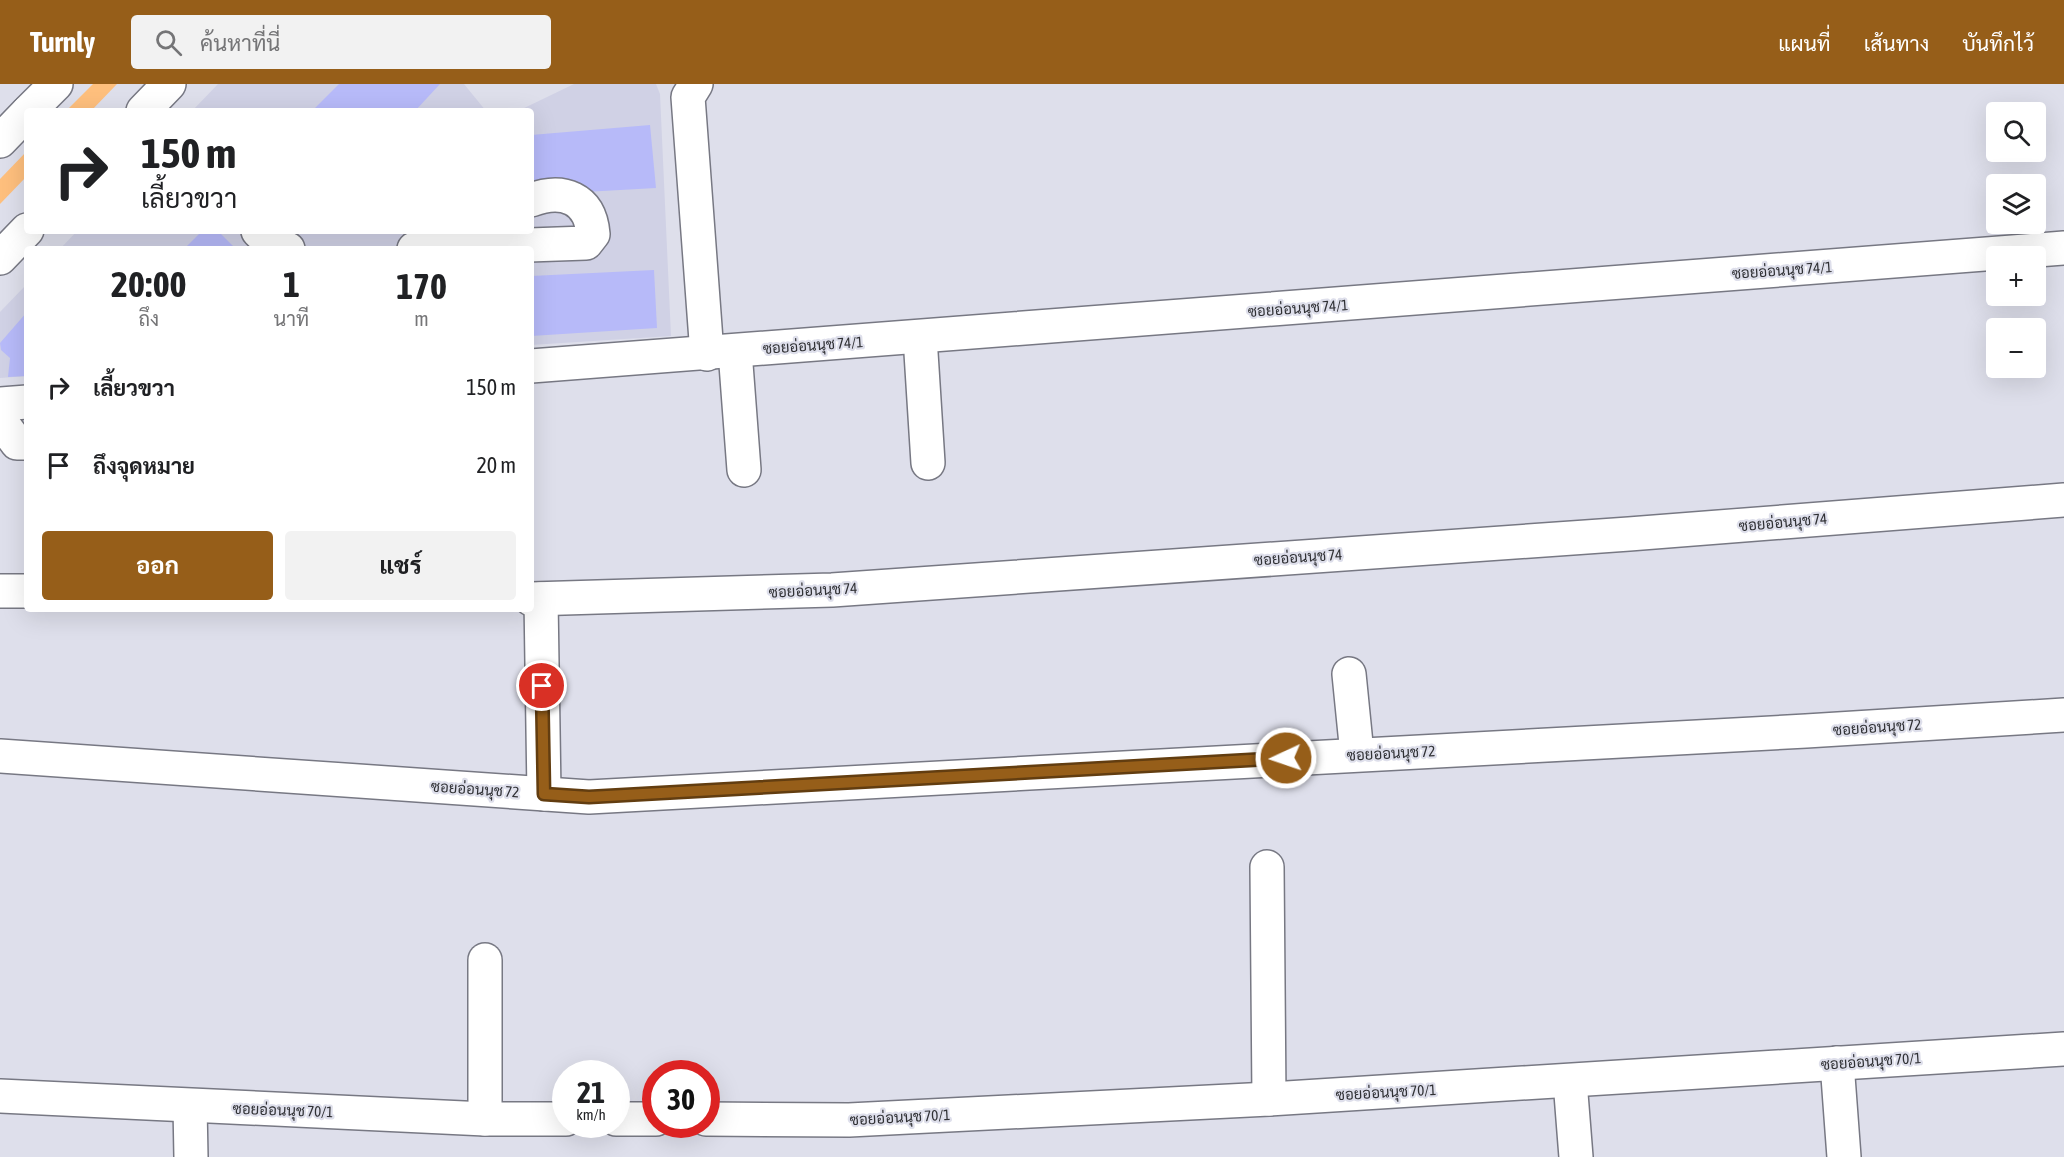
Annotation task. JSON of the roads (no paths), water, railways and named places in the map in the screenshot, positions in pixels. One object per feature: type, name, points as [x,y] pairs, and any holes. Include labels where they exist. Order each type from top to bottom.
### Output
[{"type":"street","points":[[32,108],[56,84]]},
{"type":"street","points":[[696,84],[688,97],[721,352],[744,470]]},
{"type":"street","points":[[0,141],[24,116]]},
{"type":"street","points":[[429,246],[465,239],[586,243],[593,234],[592,220],[579,202],[561,194],[534,199]]},
{"type":"street","points":[[0,258],[24,233]]},
{"type":"street","points":[[261,234],[268,241],[280,246]]},
{"type":"street","name":"ซอยอ่อนนุช 74/1","points":[[534,366],[2064,248]]},
{"type":"street","points":[[920,337],[928,463]]},
{"type":"street","points":[[0,404],[24,402]]},
{"type":"street","name":"ซอยอ่อนนุช 74","points":[[536,599],[844,589],[1629,534],[2064,500]]},
{"type":"street","points":[[0,591],[24,591]]},
{"type":"street","points":[[536,599],[544,794]]},
{"type":"street","points":[[1349,674],[1358,754]]},
{"type":"street","name":"ซอยอ่อนนุช 72","points":[[0,756],[589,797],[2064,715]]},
{"type":"street","points":[[1267,867],[1269,1099]]},
{"type":"street","points":[[484,960],[485,1119]]},
{"type":"street","name":"ซอยอ่อนนุช 70/1","points":[[720,1119],[849,1120],[1269,1099],[2064,1049]]},
{"type":"street","points":[[1837,1063],[1844,1157]]},
{"type":"street","points":[[1570,1081],[1576,1157]]},
{"type":"street","name":"ซอยอ่อนนุช 70/1","points":[[0,1096],[485,1119],[552,1119]]},
{"type":"street","points":[[190,1106],[191,1157]]}]
